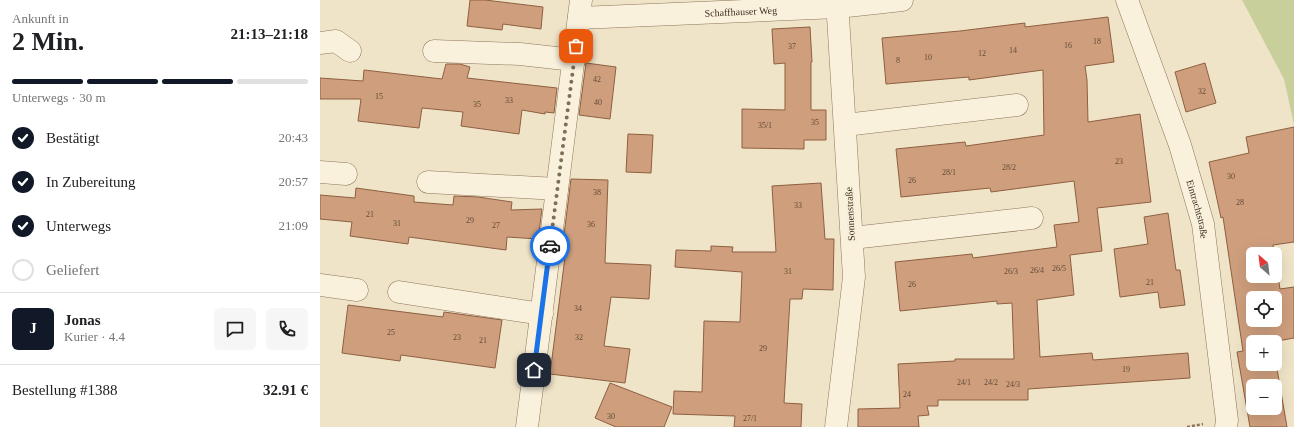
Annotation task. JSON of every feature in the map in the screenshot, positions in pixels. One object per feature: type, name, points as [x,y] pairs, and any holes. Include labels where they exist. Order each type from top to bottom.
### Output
[{"type":"street","name":"Schaffhauser Weg","points":[[580,9],[837,4],[902,0]]},
{"type":"street","name":"Eintrachtstraße","points":[[1127,0],[1180,145],[1203,224],[1227,420],[1226,427]]},
{"type":"street","name":"Sonnenstraße","points":[[836,427],[854,277],[837,4]]},
{"type":"street","points":[[528,427],[580,9]]},
{"type":"street","points":[[320,43],[336,40],[350,51]]},
{"type":"street","points":[[434,51],[520,54],[574,60]]},
{"type":"street","points":[[845,125],[1017,105]]},
{"type":"street","points":[[320,172],[346,174]]},
{"type":"street","points":[[428,182],[557,189]]},
{"type":"street","points":[[852,238],[1032,218]]},
{"type":"street","points":[[320,285],[356,290]]},
{"type":"street","points":[[399,292],[542,314]]},
{"type":"green space","points":[[1242,0],[1294,0],[1294,125],[1284,79]]},
{"type":"building","points":[[470,0],[485,0],[543,7],[541,29],[503,24],[502,30],[467,26]]},
{"type":"building","points":[[1108,17],[1114,62],[1085,66],[1087,80],[1088,122],[1140,114],[1151,202],[1097,208],[1102,251],[1070,255],[1074,295],[1037,300],[1040,357],[1092,353],[1093,360],[1188,353],[1190,378],[1028,389],[1028,400],[938,400],[938,406],[927,406],[929,415],[918,416],[919,427],[858,427],[858,409],[900,408],[898,364],[955,361],[955,359],[1014,359],[1012,303],[997,304],[997,301],[900,311],[895,262],[972,254],[973,258],[1057,247],[1054,225],[1079,222],[1074,181],[991,192],[990,188],[901,197],[896,149],[965,142],[966,146],[1044,135],[1043,70],[969,80],[969,77],[886,84],[882,38],[1025,23],[1025,27]]},
{"type":"building","points":[[810,27],[812,62],[811,110],[826,110],[826,140],[804,140],[804,149],[742,148],[742,109],[785,110],[785,63],[774,64],[772,29]]},
{"type":"building","points":[[586,63],[616,67],[610,119],[579,115]]},
{"type":"building","points":[[1205,63],[1216,103],[1186,112],[1175,72]]},
{"type":"building","points":[[446,64],[460,64],[470,67],[467,78],[557,88],[554,113],[545,112],[545,114],[522,110],[519,134],[461,126],[463,112],[422,108],[419,128],[358,121],[361,99],[320,99],[320,78],[363,81],[364,70],[442,79]]},
{"type":"building","points":[[1294,127],[1294,242],[1273,245],[1273,247],[1246,247],[1246,283],[1279,283],[1280,289],[1294,287],[1294,338],[1282,340],[1282,335],[1246,335],[1246,371],[1277,371],[1279,379],[1246,379],[1246,404],[1237,352],[1243,351],[1223,217],[1221,218],[1209,162],[1249,153],[1246,137]]},
{"type":"building","points":[[628,134],[653,135],[651,173],[626,172]]},
{"type":"building","points":[[571,179],[608,180],[605,263],[651,265],[649,299],[611,297],[604,346],[630,349],[625,383],[550,374],[565,257],[562,257],[563,243]]},
{"type":"building","points":[[821,183],[825,239],[834,239],[833,290],[803,289],[802,299],[790,299],[784,403],[802,404],[801,427],[734,427],[735,416],[673,414],[674,391],[702,392],[704,321],[740,322],[742,272],[675,267],[676,250],[711,251],[711,246],[733,247],[732,252],[776,252],[772,186]]},
{"type":"building","points":[[356,188],[414,196],[414,202],[453,205],[454,196],[478,197],[512,202],[511,210],[542,209],[538,239],[507,237],[506,250],[409,237],[408,244],[350,236],[352,222],[320,219],[320,195],[355,198]]},
{"type":"building","points":[[1168,213],[1176,270],[1180,270],[1185,305],[1160,308],[1158,292],[1120,297],[1114,249],[1148,244],[1144,217]]},
{"type":"building","points":[[348,305],[443,317],[444,312],[502,320],[495,368],[401,355],[400,361],[342,353]]},
{"type":"building","points":[[610,383],[672,407],[664,427],[616,427],[595,418]]},
{"type":"building","points":[[1282,398],[1287,427],[1250,427],[1248,415],[1282,415]]},
{"type":"way so far","points":[[550,246],[576,46]]},
{"type":"route","points":[[534,370],[550,246]]}]
